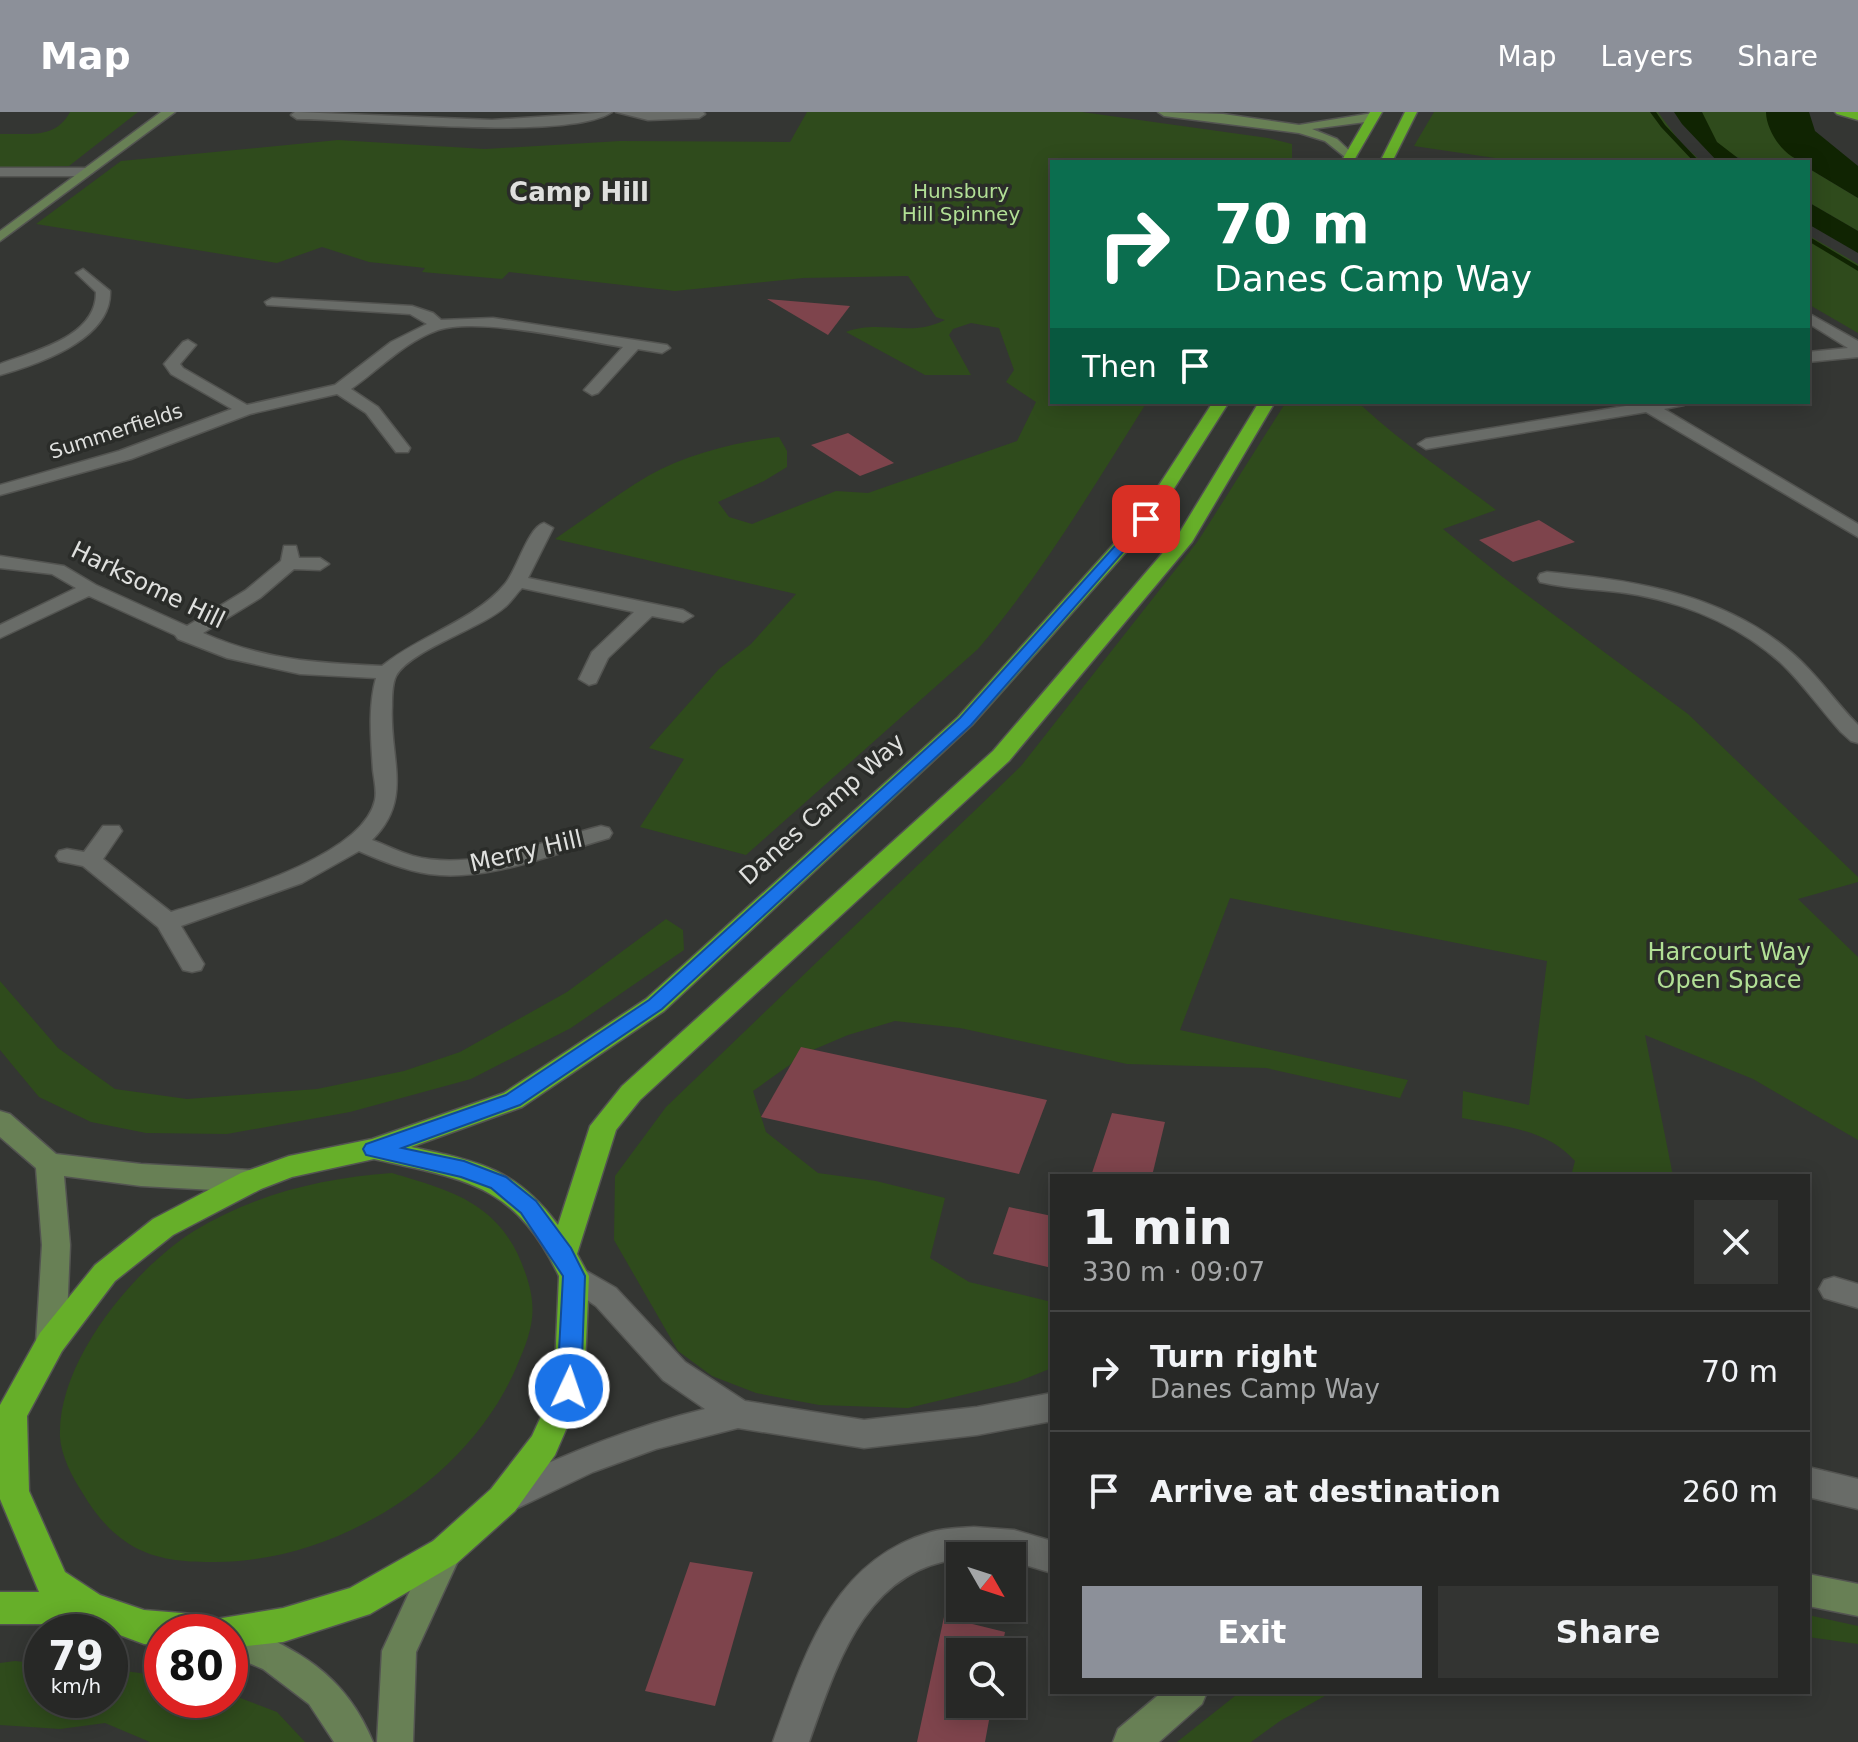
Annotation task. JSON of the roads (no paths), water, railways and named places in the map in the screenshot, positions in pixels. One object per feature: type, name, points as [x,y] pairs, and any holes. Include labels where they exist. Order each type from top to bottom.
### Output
[{"type":"highway","points":[[1387,160],[1411,112]]},
{"type":"highway","points":[[1841,112],[1858,116]]},
{"type":"highway","points":[[1348,160],[1374,114]]},
{"type":"highway","name":"Danes Camp Way","points":[[6,1420],[51,1342],[105,1273],[163,1227],[251,1181],[289,1167],[374,1149],[513,1100],[655,1005],[965,721],[1146,519],[1220,404]]},
{"type":"highway","points":[[248,1629],[283,1625],[358,1602],[445,1552],[503,1500],[544,1445],[569,1388],[569,1265],[604,1126],[631,1093],[1001,756],[1186,538],[1266,404]]},
{"type":"highway","points":[[374,1149],[464,1169],[498,1183],[529,1207],[569,1265]]},
{"type":"highway","points":[[6,1420],[13,1492],[52,1583],[90,1608],[144,1627]]},
{"type":"highway","points":[[0,1608],[90,1608]]},
{"type":"street","points":[[0,237],[169,112]]},
{"type":"street","points":[[297,115],[416,114],[524,124],[572,121],[606,112]]},
{"type":"street","points":[[622,112],[648,116],[699,114]]},
{"type":"street","points":[[1164,112],[1286,127],[1321,135],[1336,142],[1348,160]]},
{"type":"street","points":[[1286,127],[1374,114]]},
{"type":"street","points":[[0,172],[87,172]]},
{"type":"street","points":[[0,370],[62,344],[91,325],[103,309],[103,291],[83,273]]},
{"type":"street","name":"Summerfields","points":[[300,292],[280,303],[412,310],[428,316],[437,325]]},
{"type":"street","points":[[1810,318],[1858,350]]},
{"type":"street","name":"Summerfields","points":[[0,490],[125,455],[245,410],[340,389],[396,345],[437,325],[493,322],[662,348]]},
{"type":"street","points":[[592,390],[635,343]]},
{"type":"street","name":"Summerfields","points":[[188,345],[172,364],[177,371],[245,410]]},
{"type":"street","points":[[1810,357],[1858,350]]},
{"type":"street","points":[[340,389],[372,410],[402,448]]},
{"type":"street","points":[[1426,444],[1666,404]]},
{"type":"street","points":[[1649,407],[1858,532]]},
{"type":"street","points":[[1832,517],[1858,509]]},
{"type":"street","points":[[167,922],[329,863],[358,843],[379,822],[386,800],[380,695],[387,672],[409,654],[498,604],[517,582],[544,528]]},
{"type":"street","points":[[185,635],[253,594],[290,556],[320,564]]},
{"type":"street","name":"Harksome Hill","points":[[0,562],[72,574],[89,589],[185,635],[234,654],[300,668],[387,672]]},
{"type":"street","points":[[1547,578],[1606,574],[1748,629],[1789,659],[1855,728]]},
{"type":"street","points":[[517,582],[683,616]]},
{"type":"street","points":[[0,632],[89,589]]},
{"type":"street","points":[[589,679],[599,656],[648,610]]},
{"type":"street","points":[[111,831],[79,858],[167,922],[192,964]]},
{"type":"street","name":"Merry Hill","points":[[358,843],[413,863],[444,867],[474,865],[601,833]]},
{"type":"street","points":[[0,1121],[49,1164],[141,1175],[251,1181]]},
{"type":"street","points":[[49,1164],[56,1245],[51,1342]]},
{"type":"street","points":[[569,1265],[606,1297],[674,1371],[738,1414]]},
{"type":"street","points":[[503,1500],[582,1462],[655,1435],[738,1414],[864,1434],[977,1421],[1050,1407]]},
{"type":"street","points":[[1810,1482],[1858,1494]]},
{"type":"street","points":[[791,1742],[825,1648],[859,1596],[895,1562],[926,1548],[961,1542],[1000,1543],[1038,1550],[1050,1556]]},
{"type":"street","points":[[395,1742],[399,1651],[445,1552]]},
{"type":"street","points":[[1810,1590],[1858,1600]]},
{"type":"street","points":[[248,1646],[275,1657],[322,1692],[355,1742]]},
{"type":"street","points":[[1131,1742],[1187,1694]]},
{"type":"waterway","points":[[1653,112],[1695,160]]},
{"type":"waterway","points":[[1810,239],[1858,269]]},
{"type":"district","name":"Camp Hill","points":[[579,192]]},
{"type":"park label","name":"Hunsbury Hill Spinney","points":[[961,202]]},
{"type":"park label","name":"Harcourt Way Open Space","points":[[1729,966]]}]
